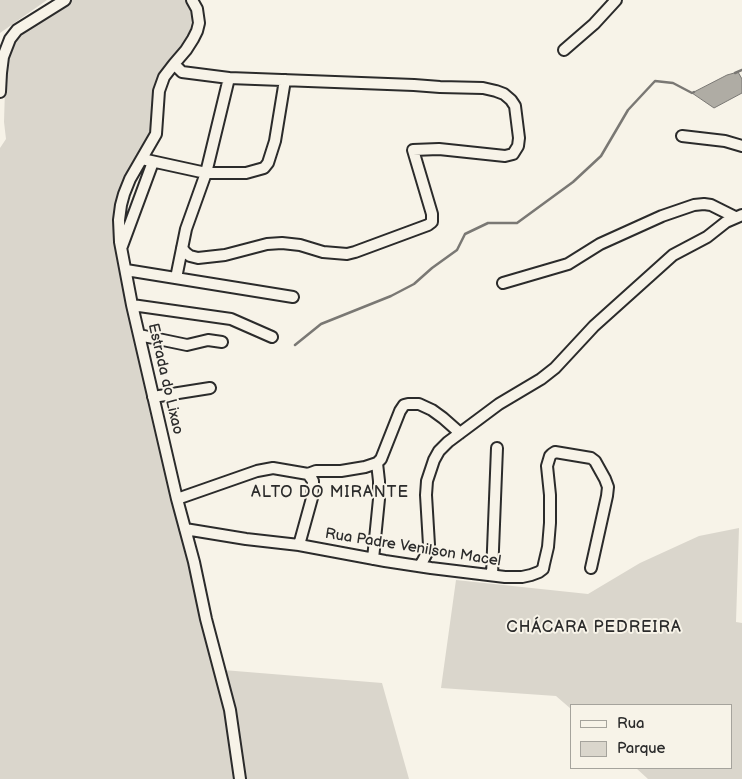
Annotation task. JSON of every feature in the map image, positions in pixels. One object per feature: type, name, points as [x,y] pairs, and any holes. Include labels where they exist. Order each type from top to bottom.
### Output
[{"type":"street","points":[[0,92],[3,58],[10,39],[17,30],[65,0]]},
{"type":"street","name":"Estrada do Lixao","points":[[192,0],[197,9],[199,23],[197,31],[194,40],[164,78],[158,91],[156,134],[147,160],[127,187],[121,205],[119,220],[121,249],[132,305],[206,619],[230,710],[240,779]]},
{"type":"street","points":[[564,50],[594,24],[616,0]]},
{"type":"street","points":[[174,64],[182,72],[229,78],[483,88],[504,94],[511,100],[515,106],[519,138],[518,146],[513,154],[505,156],[439,149],[413,150],[432,214],[432,222],[355,252],[347,254],[323,252],[282,242],[224,255],[198,258],[186,254],[182,248]]},
{"type":"street","points":[[176,278],[186,229],[206,173],[229,78]]},
{"type":"street","points":[[121,249],[147,160],[206,173],[246,174],[264,168],[268,163],[275,141],[285,80]]},
{"type":"street","points":[[682,136],[724,141],[742,146]]},
{"type":"street","points":[[503,283],[568,264],[600,244],[662,216],[694,205],[711,205],[739,216]]},
{"type":"street","points":[[420,566],[427,553],[428,545],[427,481],[439,451],[499,404],[555,368],[594,326],[673,255],[707,237],[726,222],[739,216]]},
{"type":"street","points":[[126,270],[293,297]]},
{"type":"street","points":[[132,305],[231,319],[272,337]]},
{"type":"street","points":[[139,336],[187,345],[208,340],[222,342]]},
{"type":"street","points":[[153,397],[210,388]]},
{"type":"street","points":[[177,499],[236,478],[273,468],[308,474],[316,471],[365,467],[377,463],[381,459],[400,411],[404,405],[408,404],[419,404],[432,410],[460,433]]},
{"type":"street","points":[[492,575],[497,448]]},
{"type":"street","name":"Rua Padre Venilson Macel","points":[[185,529],[299,545],[420,566],[522,577],[543,569],[548,547],[550,523],[547,466],[550,456],[555,452],[591,458],[595,461],[608,487],[591,568]]},
{"type":"street","points":[[373,559],[379,499],[377,463]]},
{"type":"street","points":[[299,545],[314,487],[313,481],[308,474]]},
{"type":"green space","points":[[0,0],[47,0],[0,33]]},
{"type":"green space","points":[[70,0],[185,0],[192,17],[187,41],[162,72],[153,132],[116,219],[181,533],[226,707],[235,779],[0,779],[0,148],[6,139],[4,122],[6,57],[18,31]]},
{"type":"green space","points":[[739,528],[736,622],[742,623],[742,779],[648,779],[637,769],[732,769],[732,704],[570,704],[570,708],[556,696],[441,688],[456,580],[588,594],[640,563],[699,536]]},
{"type":"green space","points":[[223,670],[382,683],[409,779],[242,779]]},
{"type":"shaded area","points":[[738,72],[742,79],[742,93],[714,108],[692,93],[727,75]]},
{"type":"waterway","points":[[735,73],[742,70]]},
{"type":"waterway","points":[[295,345],[321,324],[391,296],[414,284],[457,250],[465,234],[488,223],[517,223],[573,182],[601,156],[628,110],[655,81],[673,83],[692,93],[694,92]]},
{"type":"district","name":"ALTO DO MIRANTE","points":[[330,493]]},
{"type":"district","name":"CHÁCARA PEDREIRA","points":[[594,628]]}]
